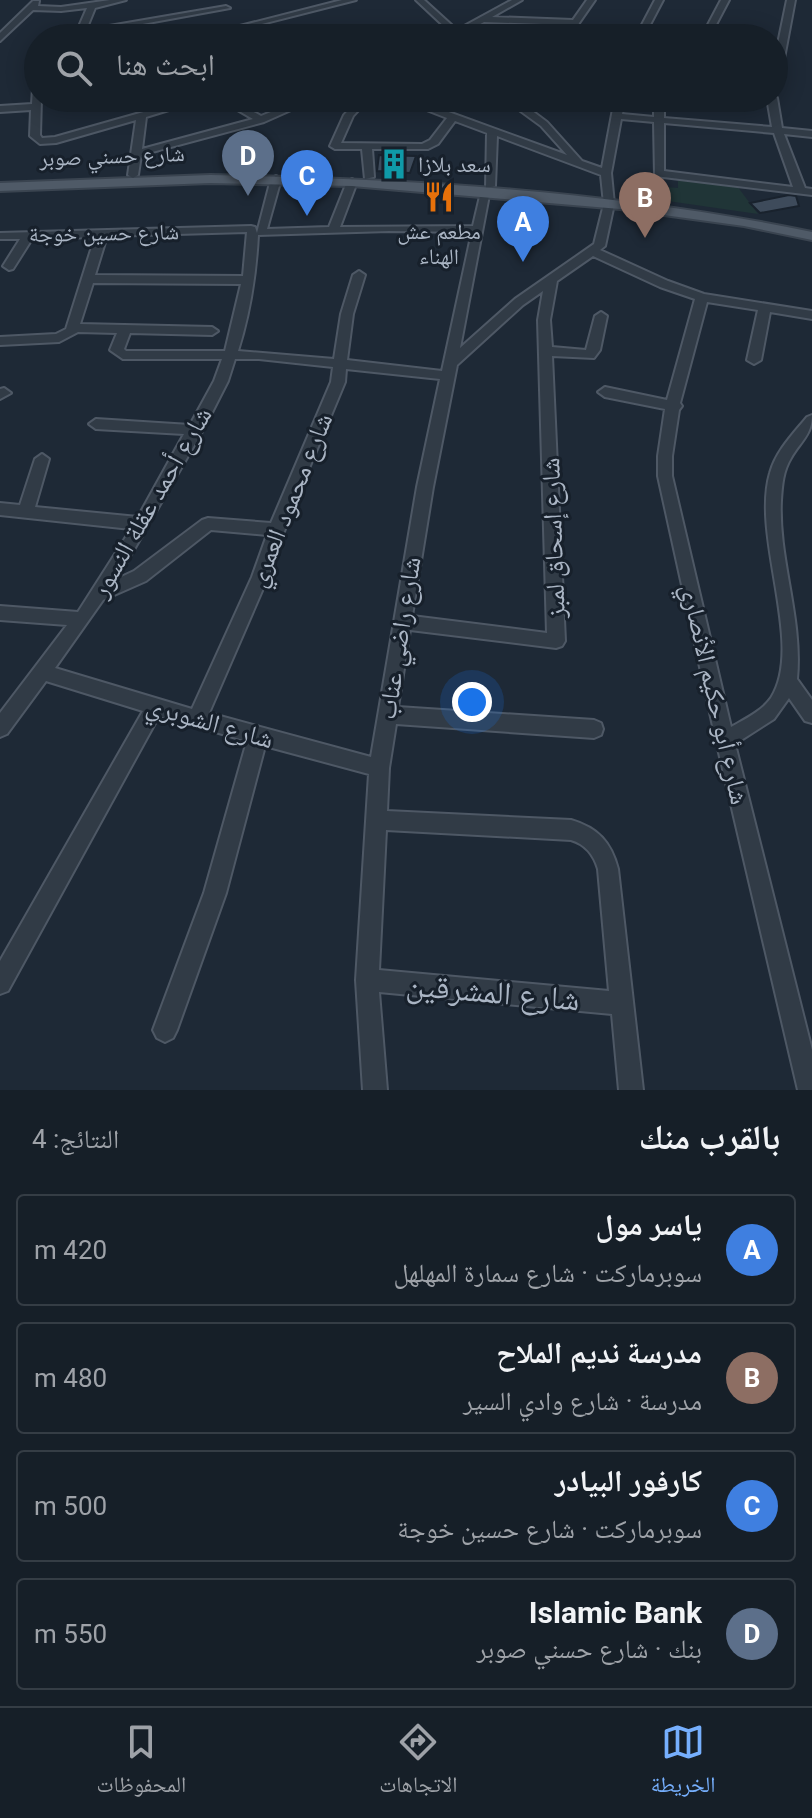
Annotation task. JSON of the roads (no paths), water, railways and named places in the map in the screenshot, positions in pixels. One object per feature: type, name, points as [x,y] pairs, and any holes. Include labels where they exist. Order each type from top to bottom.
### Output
[{"type":"main road","name":"شارع حسني صوبر","points":[[0,180],[292,173],[369,177],[488,189],[608,206],[723,212],[812,229]]},
{"type":"main road","name":"شارع حسني صوبر","points":[[0,187],[276,179],[403,182]]},
{"type":"main road","points":[[608,206],[744,222],[812,236]]},
{"type":"street","points":[[0,38],[40,0]]},
{"type":"street","points":[[31,8],[61,9],[122,0]]},
{"type":"street","points":[[133,24],[227,8],[233,0]]},
{"type":"street","points":[[260,24],[352,0]]},
{"type":"street","points":[[420,0],[442,24]]},
{"type":"street","points":[[427,8],[435,6],[437,0]]},
{"type":"street","points":[[472,24],[518,0]]},
{"type":"street","points":[[481,19],[575,23],[591,0]]},
{"type":"street","points":[[646,24],[659,0]]},
{"type":"street","points":[[712,24],[725,0]]},
{"type":"street","points":[[786,24],[791,0]]},
{"type":"street","points":[[83,24],[87,11],[96,4]]},
{"type":"street","points":[[227,8],[250,24]]},
{"type":"street","points":[[0,109],[24,108]]},
{"type":"street","points":[[35,112],[35,136],[40,141],[56,140],[150,112]]},
{"type":"street","points":[[247,112],[261,120]]},
{"type":"street","points":[[138,153],[261,120],[280,112]]},
{"type":"street","points":[[352,112],[334,145],[367,148],[429,145],[454,116]]},
{"type":"street","points":[[443,112],[606,173]]},
{"type":"street","points":[[527,112],[555,134],[577,160]]},
{"type":"street","points":[[125,330],[117,347],[119,354],[232,354],[450,369],[500,318],[594,252],[601,243],[608,206],[606,173],[617,112]]},
{"type":"street","points":[[658,112],[659,174],[806,191]]},
{"type":"street","points":[[772,112],[806,191]]},
{"type":"street","points":[[133,175],[142,114]]},
{"type":"street","points":[[616,116],[812,134]]},
{"type":"street","name":"شارع راضي عناب","points":[[375,1090],[367,980],[379,768],[425,487],[477,229],[488,189],[492,130]]},
{"type":"street","points":[[367,148],[369,177]]},
{"type":"street","points":[[608,206],[618,191],[609,154]]},
{"type":"street","name":"شارع أحمد عقلة النسور","points":[[2,722],[43,672],[98,595],[143,524],[196,430],[232,354],[257,231],[276,179]]},
{"type":"street","points":[[333,230],[352,182]]},
{"type":"street","name":"شارع حسين خوجة","points":[[0,236],[477,229]]},
{"type":"street","points":[[75,328],[102,233]]},
{"type":"street","points":[[9,266],[28,235]]},
{"type":"street","points":[[594,252],[664,284],[702,297],[812,315]]},
{"type":"street","name":"شارع محمود العمري","points":[[197,719],[260,577],[334,392],[342,363],[347,314],[359,275]]},
{"type":"street","points":[[89,279],[247,280]]},
{"type":"street","name":"شارع إسحاق لمبز","points":[[402,622],[556,641],[545,351],[545,305],[551,281]]},
{"type":"street","name":"شارع أبو حكيم الأنصاري","points":[[702,297],[665,448],[665,476],[810,1090]]},
{"type":"street","points":[[754,360],[765,307]]},
{"type":"street","points":[[545,351],[589,355],[601,316]]},
{"type":"street","points":[[0,341],[59,338],[75,328],[212,331]]},
{"type":"street","points":[[605,392],[675,406]]},
{"type":"street","points":[[725,740],[761,719],[778,702],[788,682],[790,654],[774,532],[773,489],[783,459],[812,420]]},
{"type":"street","points":[[96,424],[196,430]]},
{"type":"street","points":[[26,511],[42,459]]},
{"type":"street","points":[[0,509],[143,524]]},
{"type":"street","points":[[98,595],[140,576],[208,524],[277,530]]},
{"type":"street","points":[[0,613],[82,619]]},
{"type":"street","name":"شارع الشوبري","points":[[43,672],[155,707],[379,768]]},
{"type":"street","points":[[788,682],[812,715]]},
{"type":"street","points":[[0,983],[155,707]]},
{"type":"street","points":[[387,715],[594,729]]},
{"type":"street","points":[[165,1030],[215,893],[258,736]]},
{"type":"street","points":[[375,820],[553,828],[586,835],[599,846],[608,869],[631,1090]]},
{"type":"street","name":"شارع المشرقين","points":[[367,980],[620,1003]]},
{"type":"place","name":"سعد بلازا","points":[[394,164]]},
{"type":"place","name":"Islamic Bank","points":[[248,196]]},
{"type":"place","name":"مطعم عش الهناء","points":[[439,197]]},
{"type":"place","name":"كارفور البيادر","points":[[307,216]]},
{"type":"place","name":"مدرسة نديم الملاح","points":[[645,238]]},
{"type":"place","name":"ياسر مول","points":[[523,262]]}]
